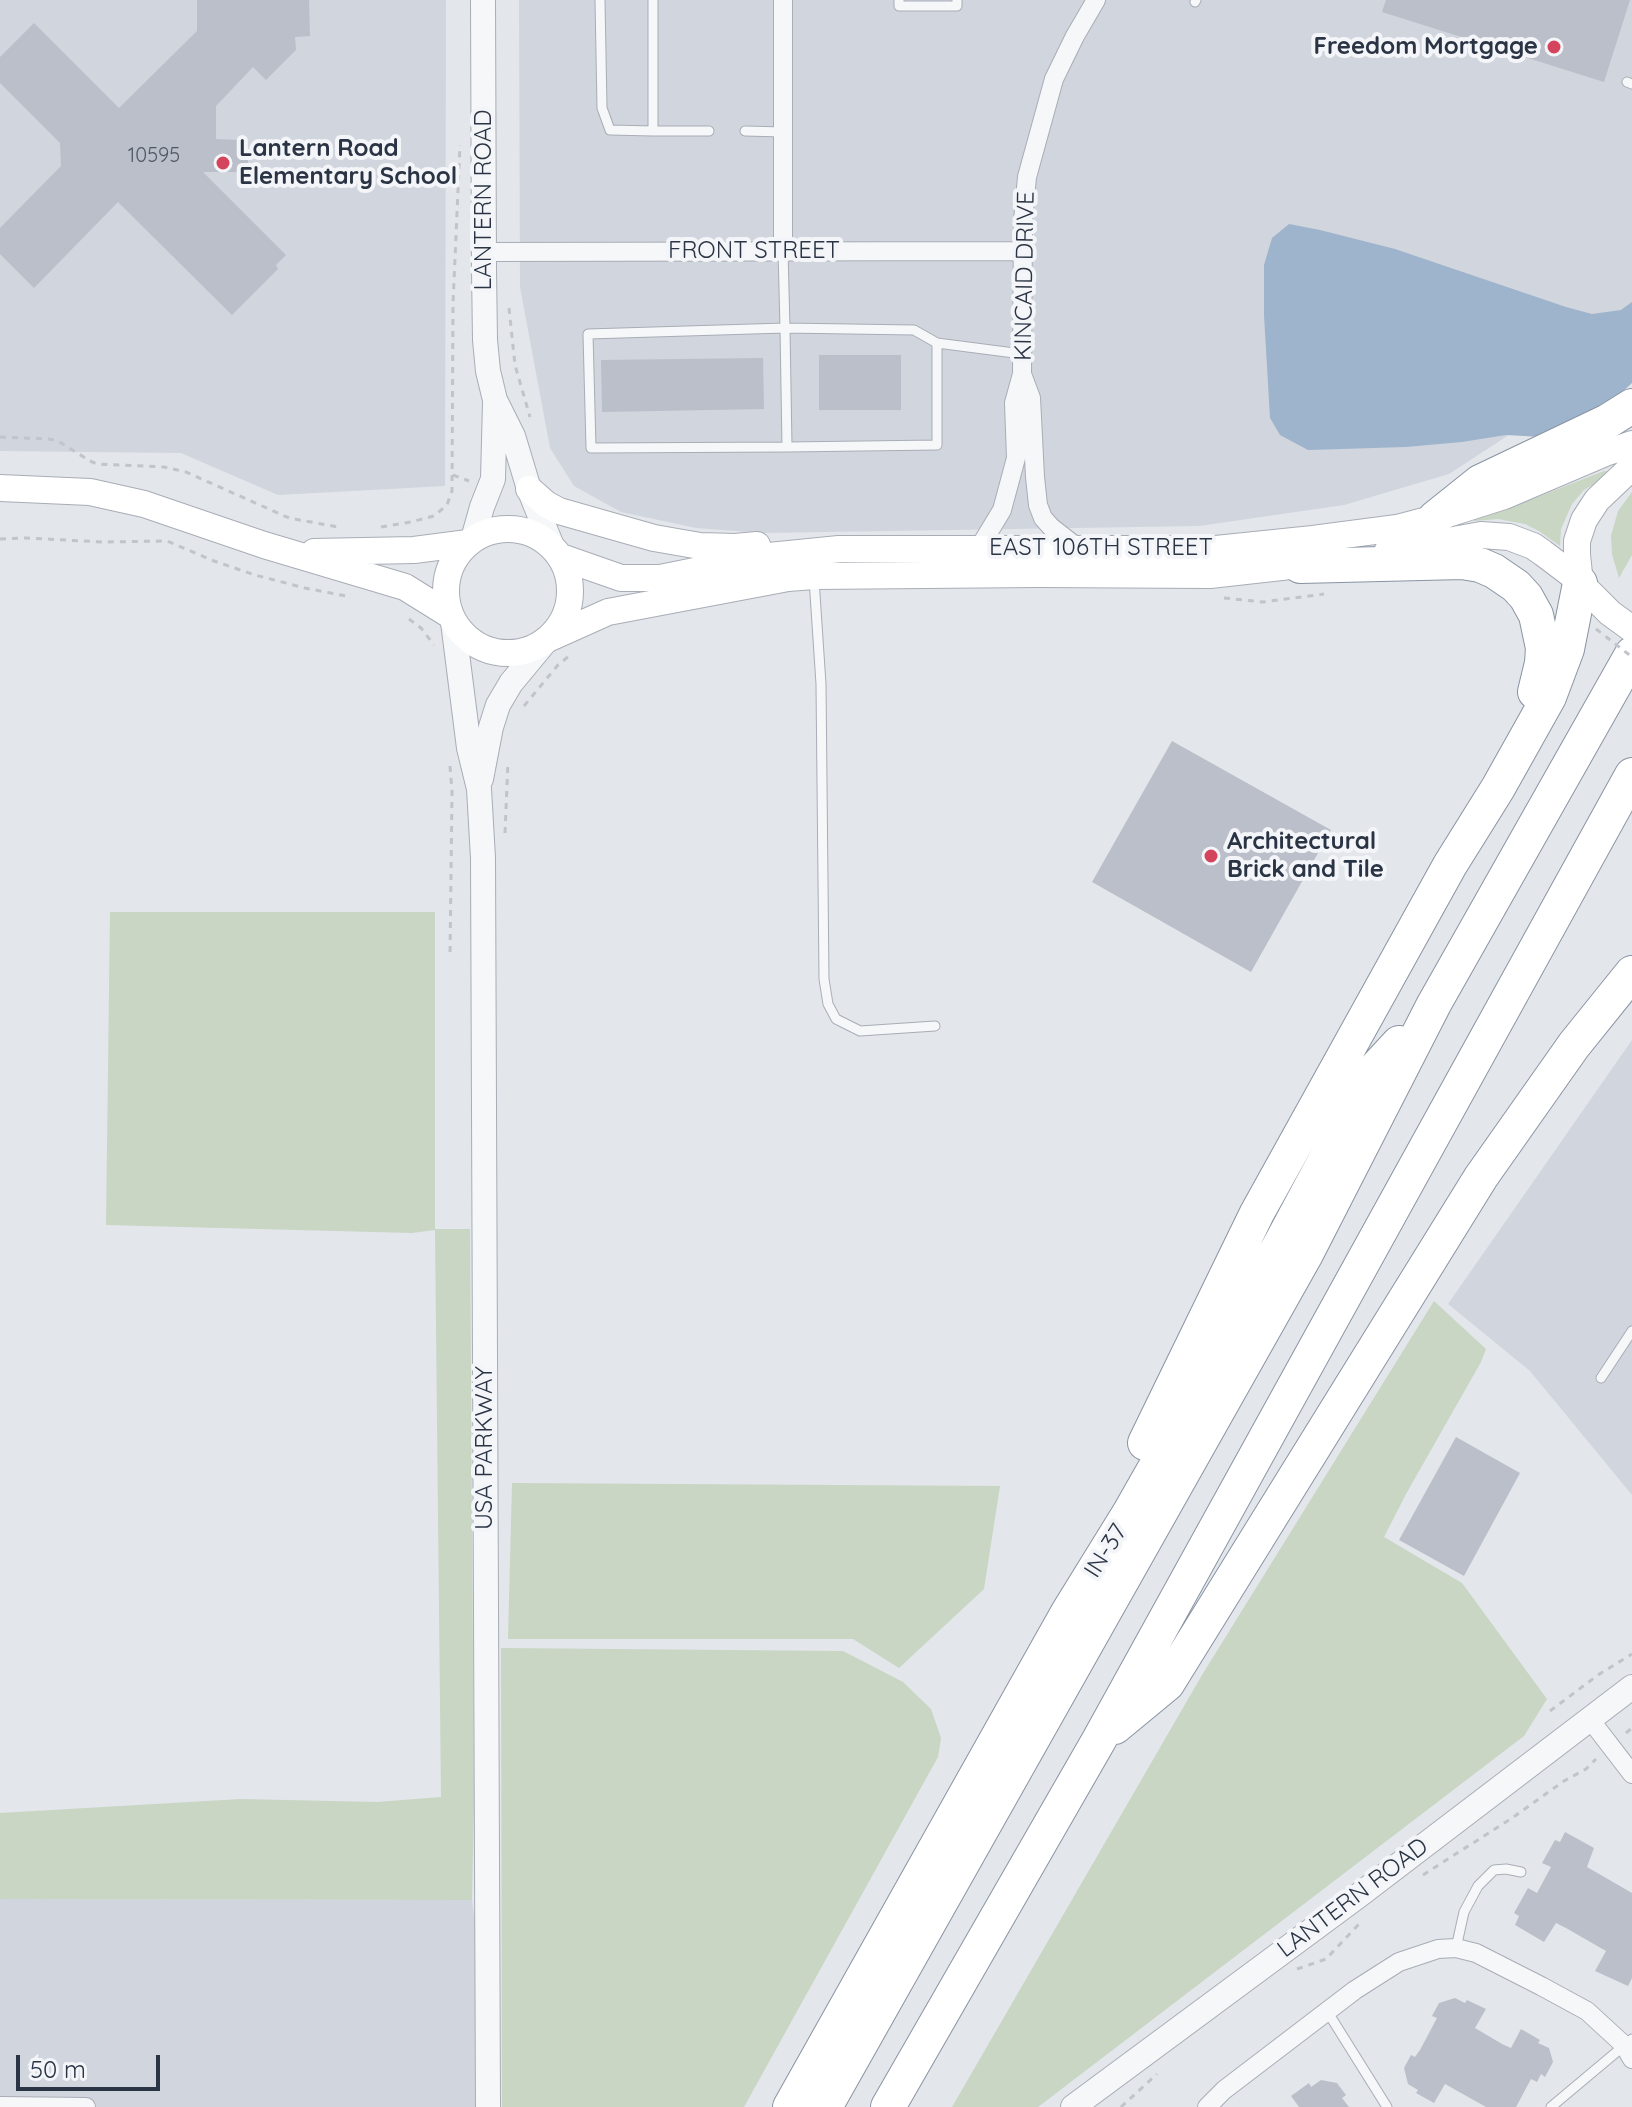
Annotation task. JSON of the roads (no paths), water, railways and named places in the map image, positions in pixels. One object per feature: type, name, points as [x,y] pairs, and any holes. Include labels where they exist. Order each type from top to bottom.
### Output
[{"type":"highway","points":[[1435,518],[1480,482],[1608,421],[1632,406]]},
{"type":"highway","points":[[1300,566],[1440,561],[1480,565],[1516,586],[1536,615],[1543,648],[1535,691],[1450,865]]},
{"type":"highway","points":[[1067,1614],[1101,1533],[1257,1213],[1450,865],[1549,697],[1567,649],[1580,582]]},
{"type":"highway","points":[[825,2107],[1305,1256],[1434,1004],[1632,656]]},
{"type":"highway","points":[[888,2107],[1099,1740],[1632,775]]},
{"type":"highway","points":[[1099,1740],[1167,1684],[1481,1177],[1574,1045],[1632,973]]},
{"type":"highway","name":"IN-37","points":[[790,2107],[1067,1614],[1138,1499],[1373,1071],[1434,1004]]},
{"type":"main road","name":"EAST 106TH STREET","points":[[556,552],[621,578],[660,578],[769,556],[839,549],[1216,549],[1397,528],[1504,496],[1632,444]]},
{"type":"main road","points":[[1580,582],[1577,541],[1584,520],[1597,500],[1632,467]]},
{"type":"main road","points":[[0,488],[63,489],[119,497],[168,511],[291,553],[405,587],[452,618]]},
{"type":"main road","points":[[529,489],[559,511],[679,544],[735,547],[805,538],[839,549]]},
{"type":"main road","points":[[291,553],[414,550],[470,541],[492,530],[514,529],[535,534],[556,552],[569,578],[570,600],[563,620],[547,640],[516,653],[495,652],[475,644],[459,630],[445,593],[453,560],[470,541]]},
{"type":"main road","name":"EAST 106TH STREET","points":[[547,640],[608,612],[788,578],[1210,575],[1300,566],[1473,536],[1497,535],[1533,546],[1580,582],[1603,621],[1632,629]]},
{"type":"street","name":"LANTERN ROAD","points":[[483,0],[485,340],[488,371],[495,400],[513,436],[529,489],[556,552]]},
{"type":"street","points":[[783,0],[783,251]]},
{"type":"street","name":"KINCAID DRIVE","points":[[979,548],[1002,510],[1016,458],[1014,403],[1022,374],[1023,221],[1027,177],[1054,79],[1096,0]]},
{"type":"street","name":"FRONT STREET","points":[[484,252],[1024,251]]},
{"type":"street","name":"KINCAID DRIVE","points":[[1022,374],[1031,398],[1038,505],[1051,527],[1078,548]]},
{"type":"street","name":"LANTERN ROAD","points":[[470,541],[493,479],[495,400]]},
{"type":"street","name":"USA PARKWAY","points":[[452,618],[467,738],[479,789],[484,899],[488,2107]]},
{"type":"street","name":"USA PARKWAY","points":[[479,789],[498,705],[511,683],[547,640]]},
{"type":"street","name":"LANTERN ROAD","points":[[1073,2107],[1358,1896],[1632,1687]]},
{"type":"street","points":[[1589,1718],[1632,1774]]},
{"type":"street","points":[[1207,2107],[1224,2090],[1355,1990],[1399,1962],[1438,1949],[1456,1948],[1476,1953],[1587,2011],[1629,2048]]},
{"type":"street","points":[[0,2106],[86,2107]]},
{"type":"lane","points":[[600,0],[602,108],[610,130],[709,131]]},
{"type":"lane","points":[[653,0],[653,131]]},
{"type":"lane","points":[[899,0],[899,6],[957,6],[957,0]]},
{"type":"lane","points":[[745,131],[783,132]]},
{"type":"lane","points":[[783,251],[787,447]]},
{"type":"lane","points":[[937,343],[937,445],[591,448],[588,334],[785,328],[914,330],[937,343],[1022,354]]},
{"type":"lane","points":[[814,576],[821,684],[824,979],[828,1004],[836,1019],[860,1031],[935,1026]]},
{"type":"lane","points":[[1601,1378],[1632,1331]]},
{"type":"lane","points":[[1456,1948],[1464,1912],[1478,1886],[1494,1870],[1521,1872]]},
{"type":"lane","points":[[1327,2011],[1387,2107]]},
{"type":"lane","points":[[1551,2107],[1629,2048]]},
{"type":"water","points":[[1289,224],[1395,249],[1592,314],[1621,310],[1632,302],[1632,383],[1590,413],[1542,437],[1506,435],[1406,447],[1308,450],[1280,435],[1270,418],[1264,265],[1272,238]]},
{"type":"place","name":"Freedom Mortgage","points":[[1554,47]]},
{"type":"place","name":"Lantern Road Elementary School","points":[[223,163]]},
{"type":"place","name":"Architectural Brick and Tile","points":[[1211,856]]}]
